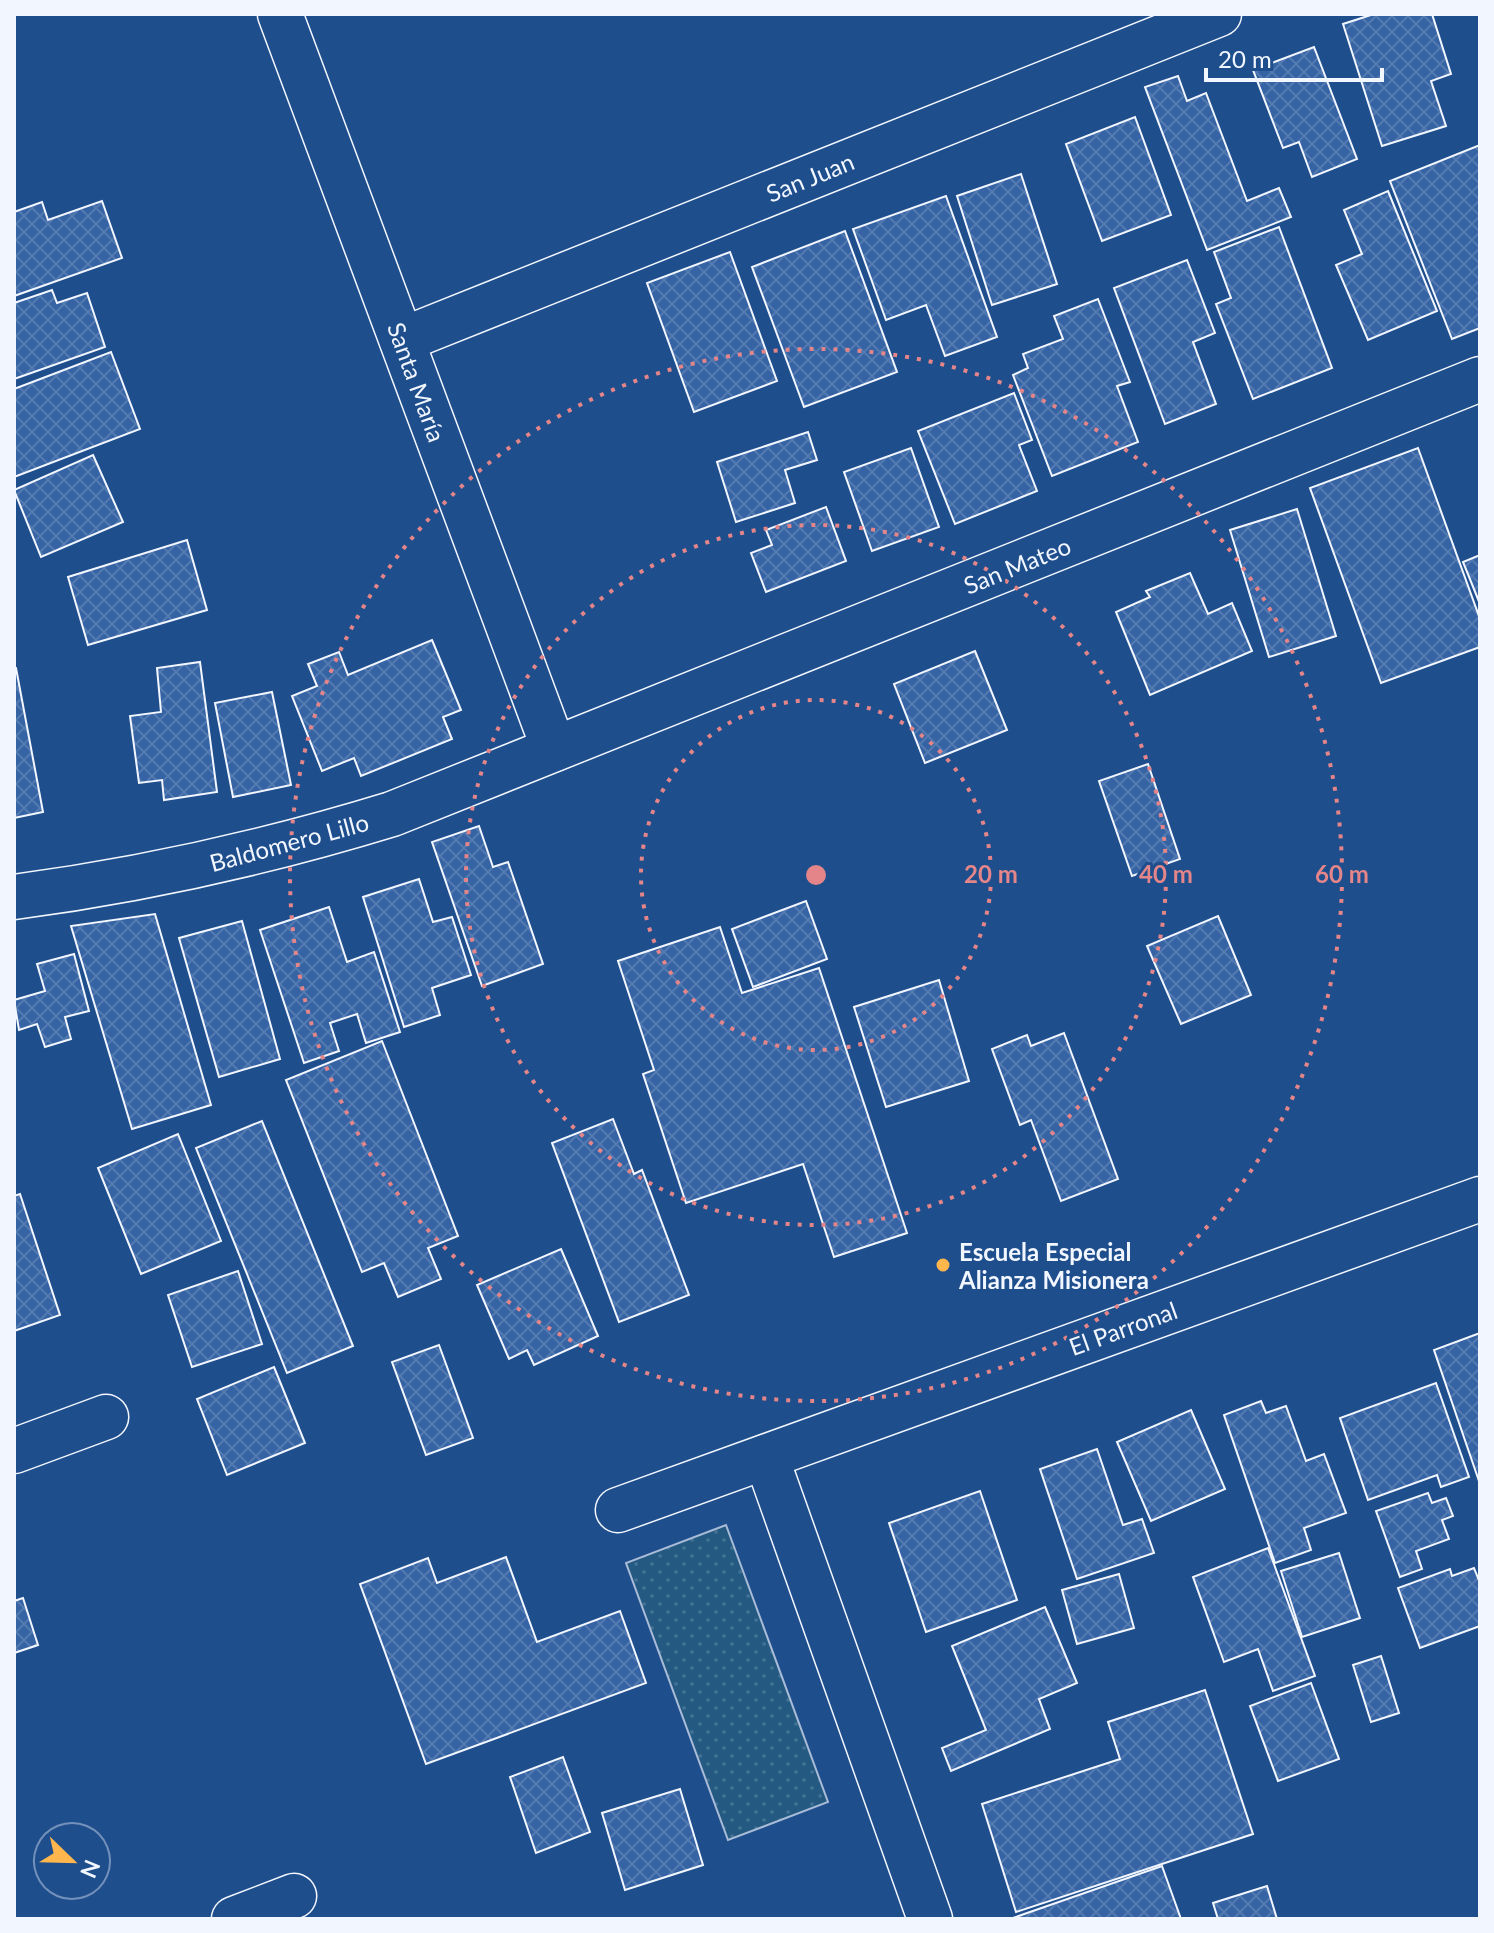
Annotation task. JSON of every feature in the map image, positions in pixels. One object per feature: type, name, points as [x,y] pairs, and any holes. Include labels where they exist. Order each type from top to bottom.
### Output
[{"type":"street","name":"Santa María","points":[[280,14],[554,749]]},
{"type":"street","name":"San Juan","points":[[402,340],[1219,14]]},
{"type":"street","name":"San Mateo","points":[[554,749],[1480,379]]},
{"type":"street","name":"Baldomero Lillo","points":[[14,897],[143,877],[309,840],[392,814],[554,749]]},
{"type":"street","name":"El Parronal","points":[[618,1510],[1480,1199]]},
{"type":"street","points":[[14,1451],[106,1417]]},
{"type":"street","points":[[766,1457],[930,1919]]},
{"type":"street","points":[[234,1919],[294,1896]]},
{"type":"shaded area","points":[[726,1525],[828,1802],[728,1840],[626,1563]]},
{"type":"building","points":[[1374,14],[1432,14],[1451,74],[1431,81],[1446,126],[1382,146],[1343,24]]},
{"type":"building","points":[[1314,47],[1357,159],[1312,177],[1299,142],[1283,148],[1253,70]]},
{"type":"building","points":[[1178,76],[1187,101],[1206,93],[1247,201],[1279,188],[1291,217],[1207,250],[1145,87]]},
{"type":"building","points":[[1135,117],[1171,215],[1102,241],[1066,144]]},
{"type":"building","points":[[1480,145],[1480,328],[1452,339],[1390,181]]},
{"type":"building","points":[[1021,174],[1057,284],[992,305],[957,196]]},
{"type":"building","points":[[1388,191],[1437,311],[1368,340],[1336,265],[1362,254],[1344,210]]},
{"type":"building","points":[[946,196],[997,337],[945,356],[926,305],[886,320],[853,229]]},
{"type":"building","points":[[102,201],[122,258],[14,296],[14,212],[42,202],[48,220]]},
{"type":"building","points":[[1279,227],[1332,368],[1253,399],[1216,304],[1231,298],[1214,252]]},
{"type":"building","points":[[845,231],[897,372],[804,407],[752,267]]},
{"type":"building","points":[[730,252],[777,381],[694,412],[647,283]]},
{"type":"building","points":[[1187,260],[1215,333],[1193,342],[1216,404],[1165,424],[1114,288]]},
{"type":"building","points":[[52,290],[57,303],[87,293],[105,347],[14,379],[14,303]]},
{"type":"building","points":[[1098,299],[1130,382],[1117,386],[1138,442],[1052,476],[1013,375],[1028,368],[1023,354],[1063,339],[1054,316]]},
{"type":"building","points":[[111,352],[140,429],[14,477],[14,389]]},
{"type":"building","points":[[1014,393],[1032,440],[1019,445],[1037,491],[955,524],[918,431]]},
{"type":"building","points":[[808,432],[817,460],[785,470],[795,503],[736,522],[717,462]]},
{"type":"building","points":[[911,448],[939,527],[872,551],[844,472]]},
{"type":"building","points":[[1418,448],[1480,619],[1480,647],[1381,683],[1310,488]]},
{"type":"building","points":[[93,455],[123,522],[41,557],[14,490]]},
{"type":"building","points":[[826,507],[846,561],[766,592],[751,553],[772,545],[766,530]]},
{"type":"building","points":[[1297,509],[1336,636],[1269,657],[1230,530]]},
{"type":"building","points":[[187,540],[207,610],[88,645],[68,577]]},
{"type":"building","points":[[1480,555],[1480,604],[1463,562]]},
{"type":"building","points":[[1190,573],[1208,614],[1232,603],[1252,651],[1150,695],[1116,612],[1150,597],[1146,591]]},
{"type":"building","points":[[432,640],[461,710],[443,717],[452,739],[361,776],[354,758],[322,771],[292,696],[317,686],[308,664],[339,652],[348,675]]},
{"type":"building","points":[[975,651],[1007,730],[925,763],[894,684]]},
{"type":"building","points":[[200,662],[217,792],[164,800],[162,780],[139,783],[130,716],[161,712],[157,668]]},
{"type":"building","points":[[14,668],[43,812],[14,818]]},
{"type":"building","points":[[272,692],[291,785],[233,797],[215,703]]},
{"type":"building","points":[[1148,764],[1180,859],[1132,876],[1099,781]]},
{"type":"building","points":[[479,826],[493,867],[508,862],[543,964],[482,986],[432,842]]},
{"type":"building","points":[[419,879],[433,922],[452,917],[471,975],[432,988],[440,1015],[404,1027],[363,897]]},
{"type":"building","points":[[806,901],[827,959],[753,987],[732,929]]},
{"type":"building","points":[[329,907],[347,962],[374,952],[400,1032],[366,1043],[357,1014],[330,1023],[339,1051],[304,1063],[260,930]]},
{"type":"building","points":[[155,914],[211,1105],[132,1129],[71,926]]},
{"type":"building","points":[[1218,916],[1251,995],[1181,1024],[1147,946]]},
{"type":"building","points":[[242,921],[280,1059],[219,1077],[179,938]]},
{"type":"building","points":[[720,927],[742,993],[819,968],[907,1233],[834,1257],[803,1164],[686,1203],[643,1074],[654,1070],[618,961]]},
{"type":"building","points":[[74,954],[89,1011],[65,1017],[71,1039],[45,1047],[37,1024],[19,1030],[14,1000],[45,991],[37,964]]},
{"type":"building","points":[[939,980],[969,1081],[886,1107],[854,1007]]},
{"type":"building","points":[[1064,1033],[1118,1179],[1061,1201],[1031,1120],[1020,1125],[992,1049],[1027,1035],[1031,1046]]},
{"type":"building","points":[[382,1041],[458,1236],[428,1248],[441,1279],[398,1297],[384,1263],[362,1272],[286,1080]]},
{"type":"building","points":[[613,1119],[634,1174],[642,1170],[689,1295],[619,1322],[552,1143]]},
{"type":"building","points":[[262,1121],[353,1346],[287,1373],[196,1148]]},
{"type":"building","points":[[178,1134],[221,1241],[141,1274],[98,1168]]},
{"type":"building","points":[[20,1194],[60,1315],[14,1331],[14,1196]]},
{"type":"building","points":[[561,1249],[598,1336],[534,1365],[527,1350],[509,1359],[477,1285]]},
{"type":"building","points":[[238,1271],[262,1344],[192,1367],[168,1295]]},
{"type":"building","points":[[1480,1333],[1480,1484],[1434,1350]]},
{"type":"building","points":[[439,1345],[473,1438],[426,1455],[392,1362]]},
{"type":"building","points":[[274,1367],[305,1443],[227,1475],[197,1399]]},
{"type":"building","points":[[1436,1383],[1469,1477],[1441,1487],[1437,1475],[1368,1500],[1340,1418]]},
{"type":"building","points":[[1261,1401],[1266,1413],[1286,1406],[1306,1461],[1324,1454],[1346,1513],[1304,1528],[1311,1550],[1275,1563],[1224,1415]]},
{"type":"building","points":[[1191,1410],[1225,1489],[1151,1521],[1117,1442]]},
{"type":"building","points":[[1097,1449],[1123,1525],[1142,1519],[1154,1553],[1077,1579],[1040,1469]]},
{"type":"building","points":[[980,1491],[1017,1600],[926,1632],[889,1523]]},
{"type":"building","points":[[1428,1493],[1432,1503],[1446,1498],[1453,1516],[1442,1520],[1449,1539],[1416,1551],[1422,1569],[1400,1577],[1376,1511]]},
{"type":"building","points":[[1268,1548],[1315,1676],[1273,1691],[1258,1649],[1224,1662],[1193,1577]]},
{"type":"building","points":[[1339,1553],[1360,1618],[1302,1637],[1281,1571]]},
{"type":"building","points":[[506,1557],[537,1642],[620,1611],[646,1683],[426,1764],[360,1584],[428,1558],[437,1583]]},
{"type":"building","points":[[1474,1568],[1480,1583],[1480,1626],[1420,1648],[1398,1588],[1450,1569],[1452,1576]]},
{"type":"building","points":[[1119,1574],[1134,1628],[1077,1644],[1062,1590]]},
{"type":"building","points":[[23,1598],[38,1645],[14,1653],[14,1601]]},
{"type":"building","points":[[1045,1607],[1077,1683],[1039,1699],[1050,1729],[951,1771],[942,1748],[986,1730],[952,1646]]},
{"type":"building","points":[[1381,1656],[1399,1713],[1371,1722],[1353,1665]]},
{"type":"building","points":[[1311,1683],[1339,1759],[1278,1781],[1250,1706]]},
{"type":"building","points":[[1205,1690],[1253,1834],[1016,1912],[982,1804],[1120,1759],[1108,1722]]},
{"type":"building","points":[[563,1757],[590,1832],[536,1853],[510,1777]]},
{"type":"building","points":[[680,1789],[703,1865],[625,1890],[602,1813]]},
{"type":"building","points":[[1162,1866],[1181,1919],[1010,1919]]},
{"type":"building","points":[[1267,1886],[1277,1919],[1218,1919],[1213,1903]]},
{"type":"place","name":"Escuela Especial Alianza Misionera","points":[[943,1265]]}]
